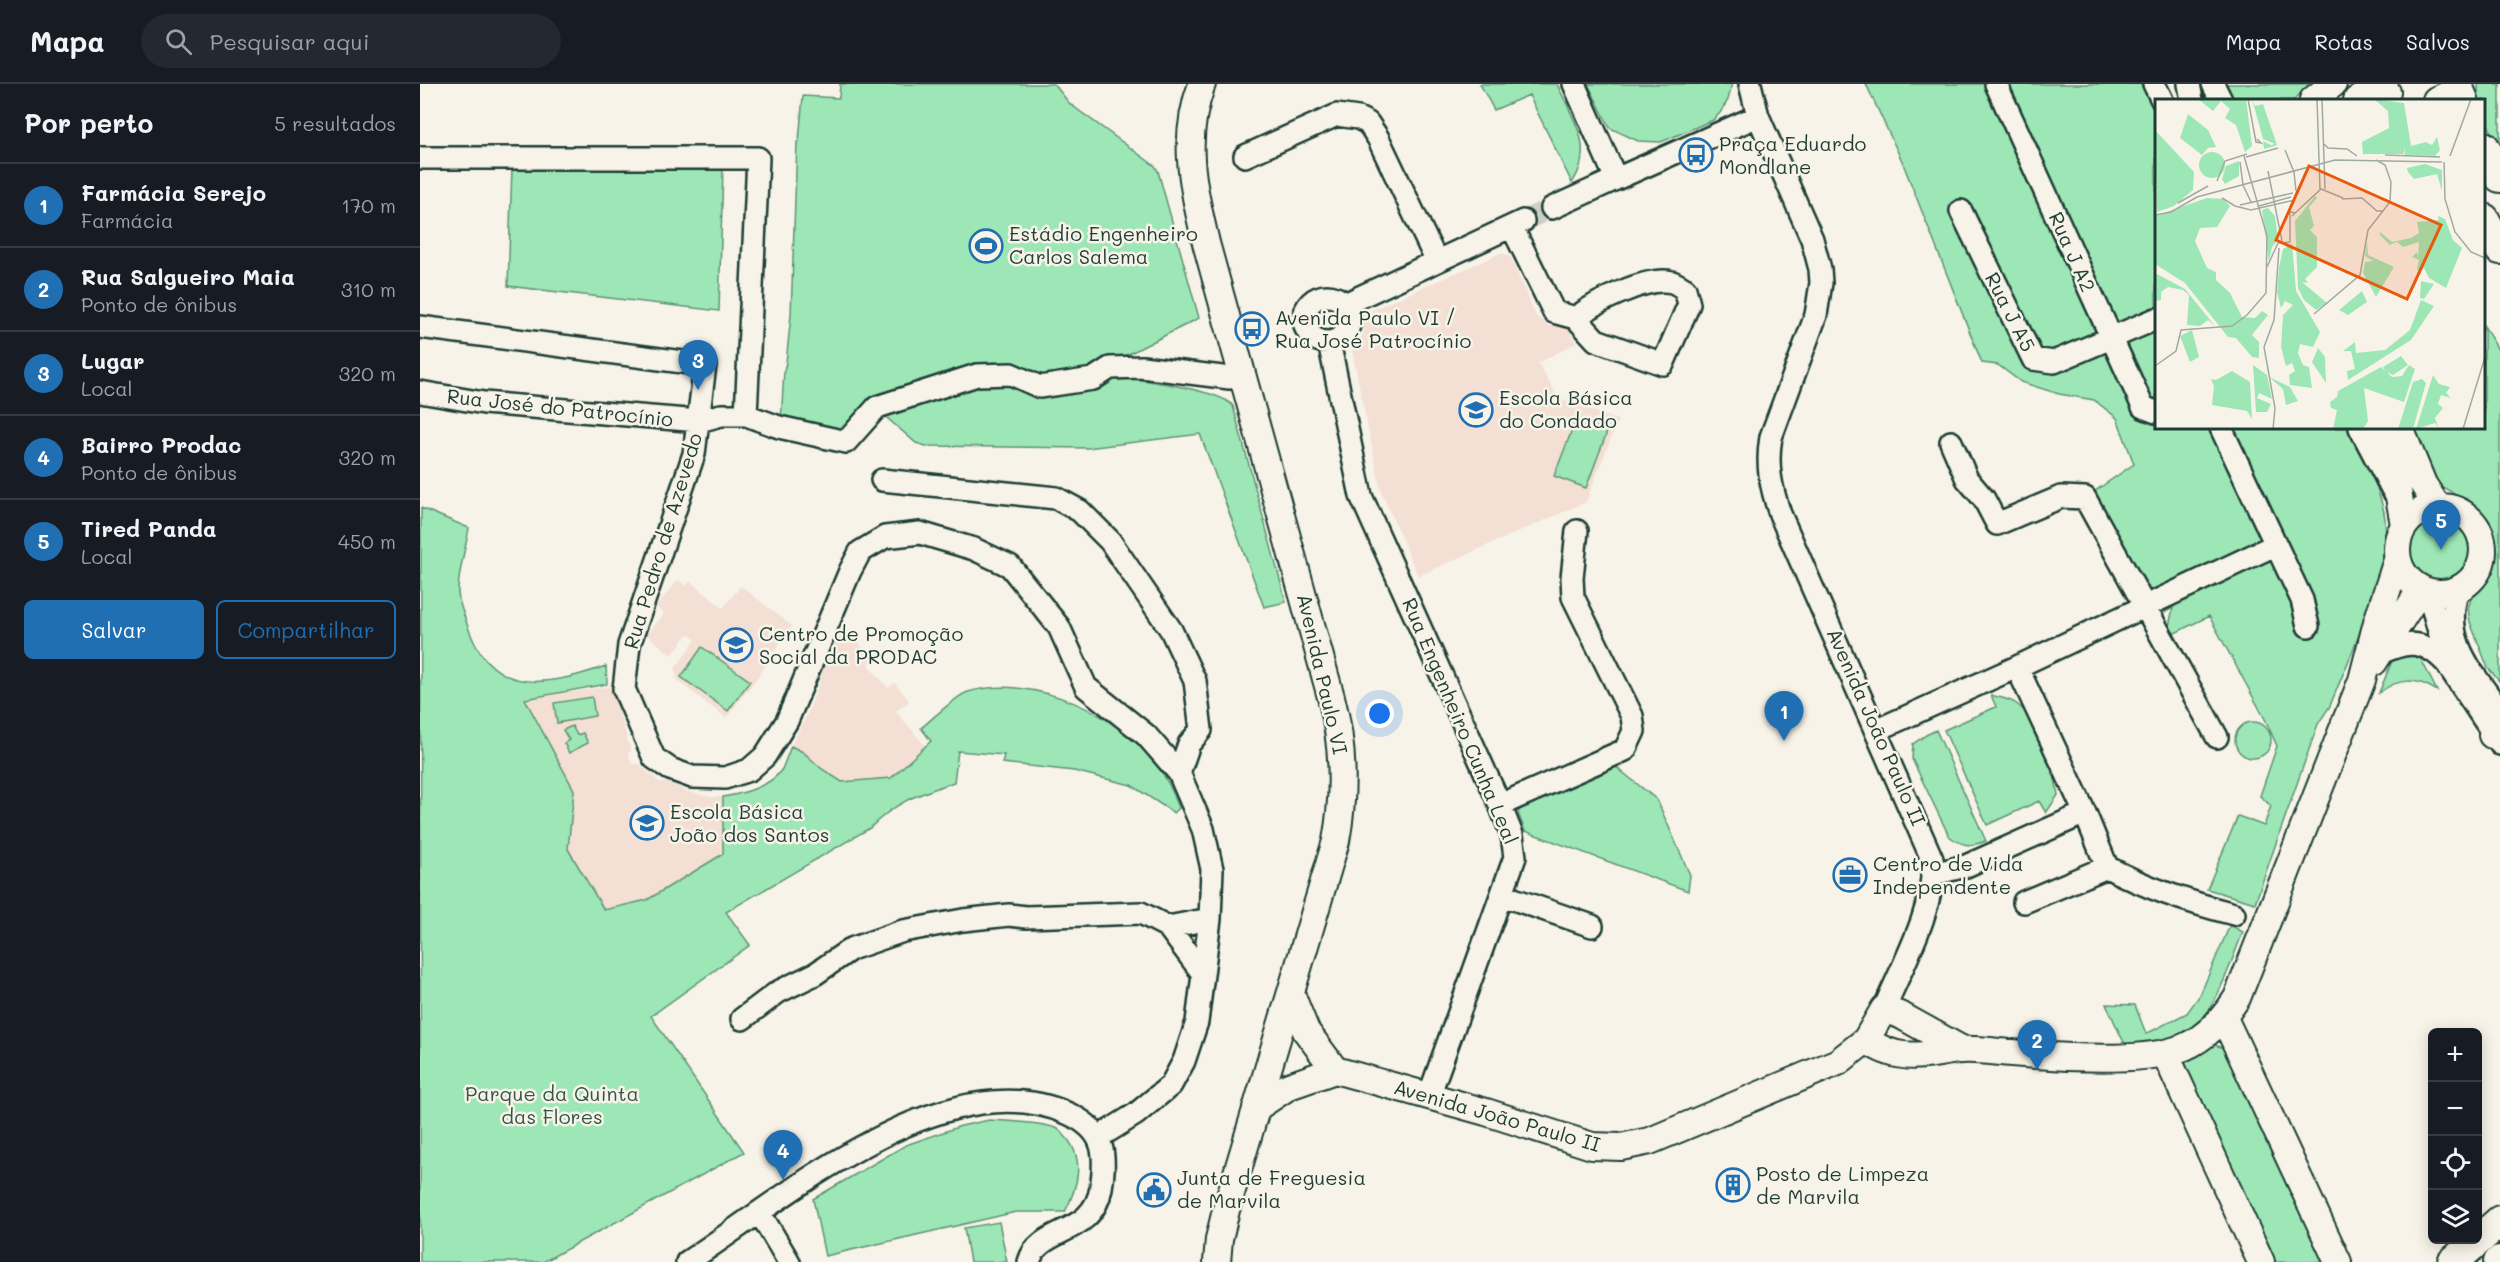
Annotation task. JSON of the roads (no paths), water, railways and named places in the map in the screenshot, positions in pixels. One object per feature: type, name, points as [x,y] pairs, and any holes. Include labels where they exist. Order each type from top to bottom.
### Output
[{"type":"highway","points":[[2485,149],[2500,177]]},
{"type":"highway","points":[[2485,221],[2500,249]]},
{"type":"highway","points":[[2453,1262],[2500,1221]]},
{"type":"main road","name":"Avenida Paulo VI","points":[[1202,84],[1192,120],[1190,169],[1206,243],[1331,697],[1340,737],[1343,778],[1340,820],[1319,901],[1256,1108],[1219,1239],[1217,1262]]},
{"type":"main road","points":[[2314,99],[2333,84]]},
{"type":"main road","points":[[2359,99],[2389,92]]},
{"type":"main road","points":[[1866,1040],[1882,1050],[1922,1056],[1963,1050],[2069,1056],[2165,1053],[2180,1049],[2210,1032],[2224,1018],[2237,998],[2362,680],[2377,622],[2397,560],[2397,541],[2402,515],[2391,451],[2383,429]]},
{"type":"main road","points":[[2400,429],[2423,484],[2437,506]]},
{"type":"main road","points":[[2397,560],[2411,582],[2425,591],[2443,593],[2457,590],[2470,581],[2479,569],[2484,554],[2482,539],[2476,525],[2466,514],[2452,507],[2437,506],[2402,515]]},
{"type":"main road","points":[[2362,680],[2425,591]]},
{"type":"main road","points":[[1256,1108],[1289,1086],[1335,1070],[1306,1031],[1291,994]]},
{"type":"main road","points":[[1884,1009],[1902,1016],[1963,1050]]},
{"type":"main road","name":"Avenida João Paulo II","points":[[1335,1070],[1430,1096],[1592,1146],[1621,1147],[1650,1141],[1829,1067],[1846,1057],[1866,1040],[1884,1009]]},
{"type":"main road","points":[[2224,1018],[2338,1262]]},
{"type":"main road","points":[[2165,1053],[2262,1262]]},
{"type":"street","points":[[1574,84],[1616,179]]},
{"type":"street","points":[[1552,208],[1758,116],[1750,84]]},
{"type":"street","name":"Rua J A2","points":[[1996,84],[2143,407],[2155,411]]},
{"type":"street","points":[[2154,84],[2162,99]]},
{"type":"street","points":[[2188,84],[2192,99]]},
{"type":"street","points":[[2213,84],[2220,99]]},
{"type":"street","points":[[1245,156],[1337,115],[1358,117],[1368,123],[1378,138],[1436,260]]},
{"type":"street","name":"Avenida João Paulo II","points":[[1758,116],[1812,239],[1821,283],[1816,315],[1771,437],[1770,482],[1780,514],[1930,850],[1933,874],[1927,907],[1884,1009]]},
{"type":"street","points":[[420,158],[758,158],[746,415]]},
{"type":"street","name":"Rua J A5","points":[[1961,211],[2033,359],[2054,362],[2155,320]]},
{"type":"street","points":[[1345,304],[1518,224],[1554,312],[1576,318],[1596,340],[1663,364],[1689,304],[1685,288],[1671,282],[1644,283],[1586,310],[1576,318]]},
{"type":"street","points":[[1322,296],[1332,296],[1345,304],[1350,316],[1350,325],[1338,340],[1321,342],[1309,333],[1304,317],[1313,300],[1322,296]]},
{"type":"street","name":"Rua Pedro de Azevedo","points":[[420,327],[705,365],[694,454],[629,645],[624,689],[654,758],[670,769],[692,777],[725,777],[749,770],[770,748],[787,722],[860,552],[885,537],[920,533],[974,549],[1010,566],[1059,627],[1086,687],[1146,735],[1179,773],[1203,829],[1212,869],[1210,920],[1197,1022],[1184,1060],[1171,1085],[1136,1114],[1099,1137]]},
{"type":"street","name":"Rua Engenheiro Cunha Leal","points":[[1329,342],[1361,496],[1500,805],[1516,851],[1430,1096]]},
{"type":"street","name":"Rua José do Patrocínio","points":[[420,392],[484,403],[699,422],[721,415],[746,415],[779,427],[846,442],[877,407],[977,375],[1011,374],[1040,387],[1093,378],[1110,368],[1142,367],[1230,378],[1243,374]]},
{"type":"street","points":[[2221,429],[2301,600],[2308,626]]},
{"type":"street","points":[[2360,429],[2402,515]]},
{"type":"street","points":[[1951,442],[1967,479],[1984,499],[1997,524],[2061,497],[2085,498],[2217,738]]},
{"type":"street","points":[[882,480],[1056,498],[1080,511],[1110,541],[1171,630],[1195,681],[1201,730],[1189,744],[1179,773]]},
{"type":"street","points":[[1500,805],[1625,750],[1634,731],[1632,716],[1573,597],[1572,578],[1577,531]]},
{"type":"street","points":[[1877,730],[2017,667],[2275,545]]},
{"type":"street","points":[[2457,590],[2452,620],[2457,645],[2498,730]]},
{"type":"street","points":[[2425,591],[2449,667]]},
{"type":"street","points":[[2379,654],[2399,644],[2419,644],[2436,652],[2498,730]]},
{"type":"street","points":[[2017,667],[2085,813],[2107,867],[2138,881],[2234,914]]},
{"type":"street","points":[[1933,874],[1966,866],[2085,813]]},
{"type":"street","points":[[2024,902],[2107,867]]},
{"type":"street","points":[[1502,895],[1592,926]]},
{"type":"street","points":[[742,1019],[778,992],[815,974],[851,949],[903,931],[963,920],[1009,915],[1026,917],[1141,913],[1168,927],[1203,974]]},
{"type":"street","points":[[1168,927],[1210,920]]},
{"type":"street","points":[[687,1262],[801,1183],[892,1132],[954,1107],[997,1101],[1039,1105],[1078,1118],[1099,1137],[1102,1144],[1103,1174],[1096,1205],[1080,1223],[1040,1245],[1029,1262]]},
{"type":"street","points":[[760,1213],[789,1262]]},
{"type":"tunnel","points":[[1523,221],[1552,208]]},
{"type":"place","name":"Praça Eduardo Mondlane","points":[[1696,155]]},
{"type":"place","name":"Estádio Engenheiro Carlos Salema","points":[[986,246]]},
{"type":"place","name":"Avenida Paulo VI / Rua José Patrocínio","points":[[1252,329]]},
{"type":"place","name":"Lugar","points":[[698,390]]},
{"type":"place","name":"Escola Básica do Condado","points":[[1476,410]]},
{"type":"place","name":"Tired Panda","points":[[2441,550]]},
{"type":"place","name":"Centro de Promoção Social da PRODAC","points":[[736,645]]},
{"type":"place","name":"Farmácia Serejo","points":[[1784,741]]},
{"type":"place","name":"Escola Básica João dos Santos","points":[[647,823]]},
{"type":"place","name":"Centro de Vida Independente","points":[[1850,875]]},
{"type":"place","name":"Rua Salgueiro Maia","points":[[2037,1070]]},
{"type":"place","name":"Bairro Prodac","points":[[783,1180]]},
{"type":"place","name":"Posto de Limpeza de Marvila","points":[[1733,1185]]},
{"type":"place","name":"Junta de Freguesia de Marvila","points":[[1154,1190]]},
{"type":"park label","name":"Parque da Quinta das Flores","points":[[552,1106]]}]
